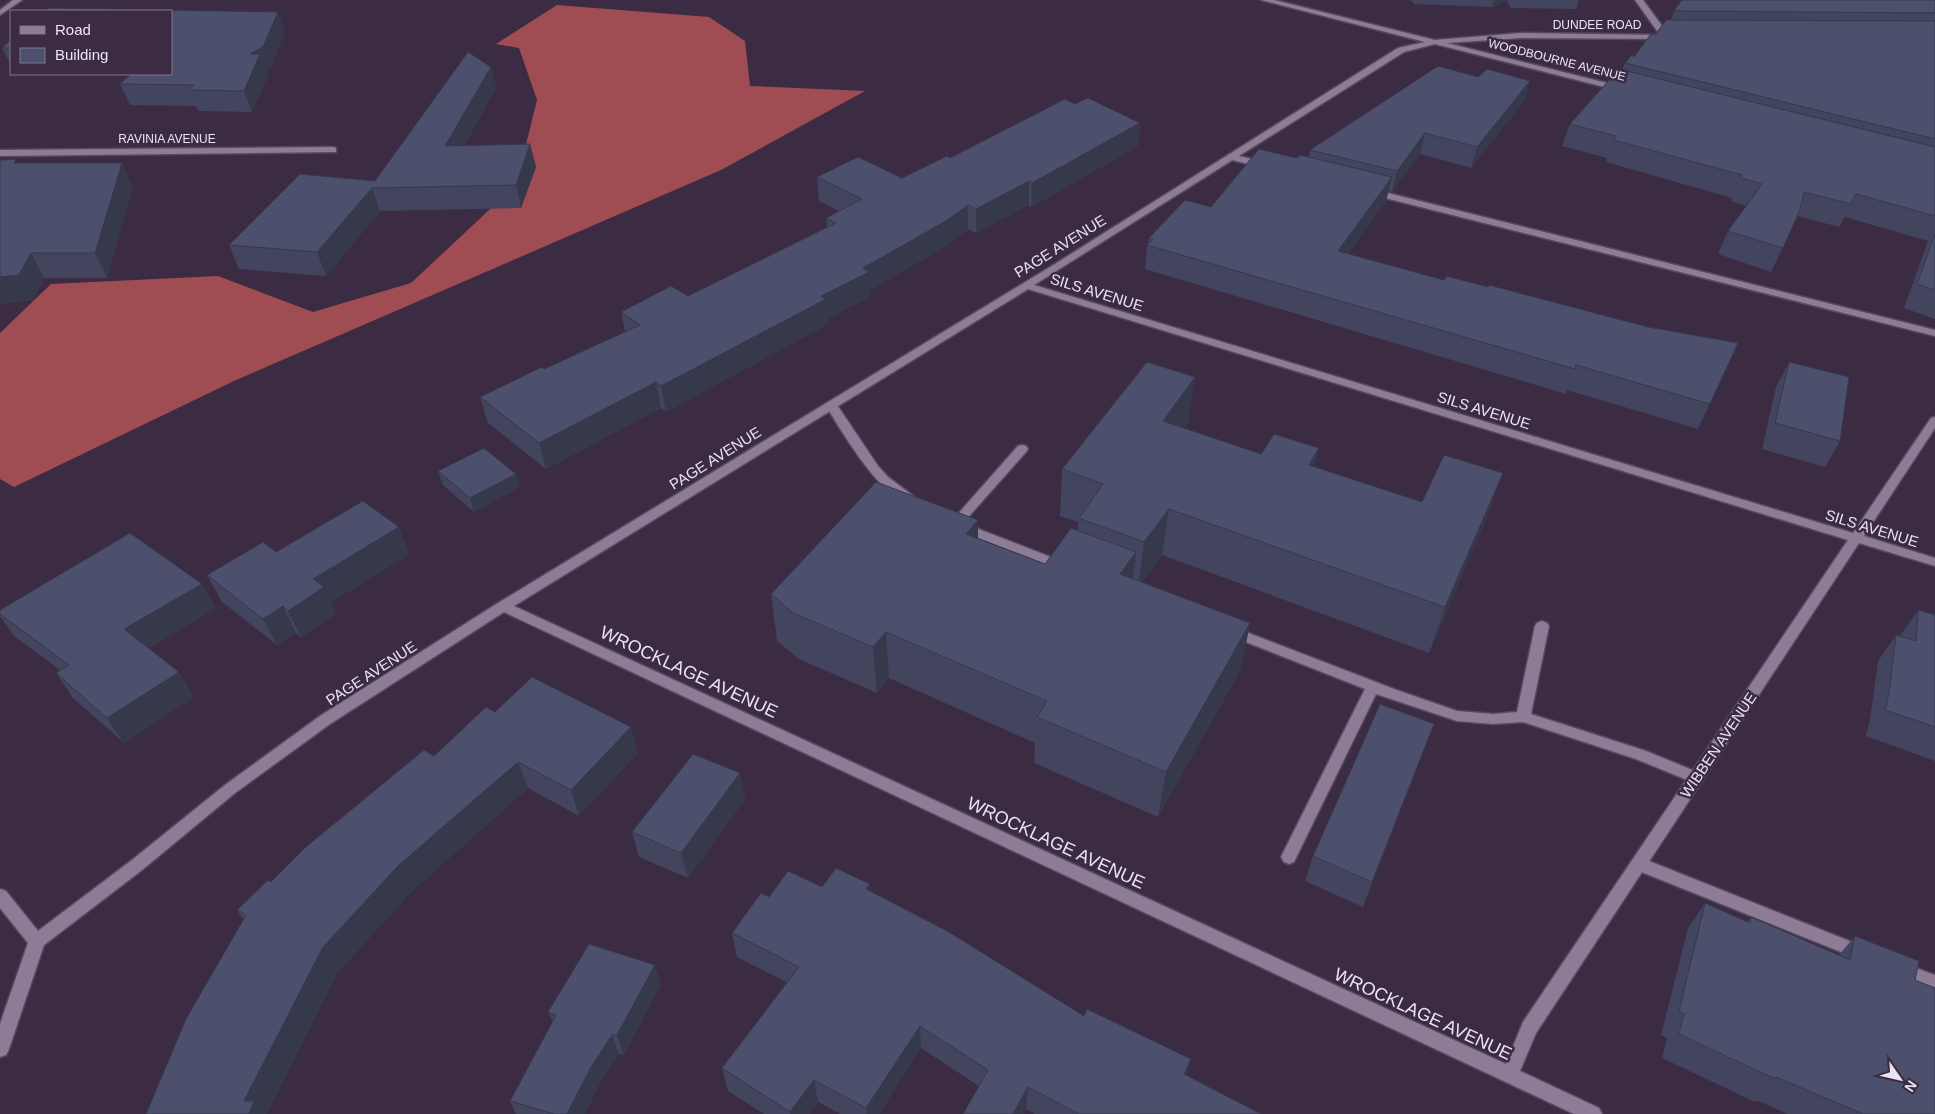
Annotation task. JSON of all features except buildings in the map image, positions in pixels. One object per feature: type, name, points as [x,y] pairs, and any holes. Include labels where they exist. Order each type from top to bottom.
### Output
[{"type":"street","points":[[0,14],[18,0]]},
{"type":"street","name":"DUNDEE ROAD","points":[[1265,0],[1435,42],[1463,38],[1519,36],[1676,37]]},
{"type":"street","points":[[1638,0],[1666,37]]},
{"type":"street","name":"WOODBOURNE AVENUE","points":[[1435,42],[1627,91]]},
{"type":"street","name":"PAGE AVENUE","points":[[37,941],[137,865],[230,789],[324,720],[503,606],[1025,285],[1401,50],[1435,42]]},
{"type":"street","name":"RAVINIA AVENUE","points":[[0,153],[333,150]]},
{"type":"street","points":[[1231,157],[1280,169]]},
{"type":"street","points":[[1366,190],[1935,333]]},
{"type":"street","name":"SILS AVENUE","points":[[1025,285],[1935,562]]},
{"type":"street","points":[[831,404],[869,465],[883,481],[920,504]]},
{"type":"street","name":"WIBBEN AVENUE","points":[[1510,1075],[1528,1028],[1935,420]]},
{"type":"street","points":[[1022,449],[951,522],[1078,573]]},
{"type":"street","name":"WROCKLAGE AVENUE","points":[[503,606],[1593,1114]]},
{"type":"street","points":[[1523,717],[1542,626]]},
{"type":"street","points":[[1225,629],[1457,716],[1493,719],[1523,717],[1641,754],[1696,778]]},
{"type":"street","points":[[1289,857],[1373,686]]},
{"type":"street","points":[[1639,864],[1935,983]]},
{"type":"street","points":[[0,896],[37,941],[0,1049]]},
{"type":"shaded area","points":[[557,5],[709,17],[745,41],[750,86],[865,91],[721,170],[234,381],[14,487],[0,479],[0,333],[51,284],[218,276],[313,312],[411,283],[516,185],[537,100],[519,48],[496,44]]}]
